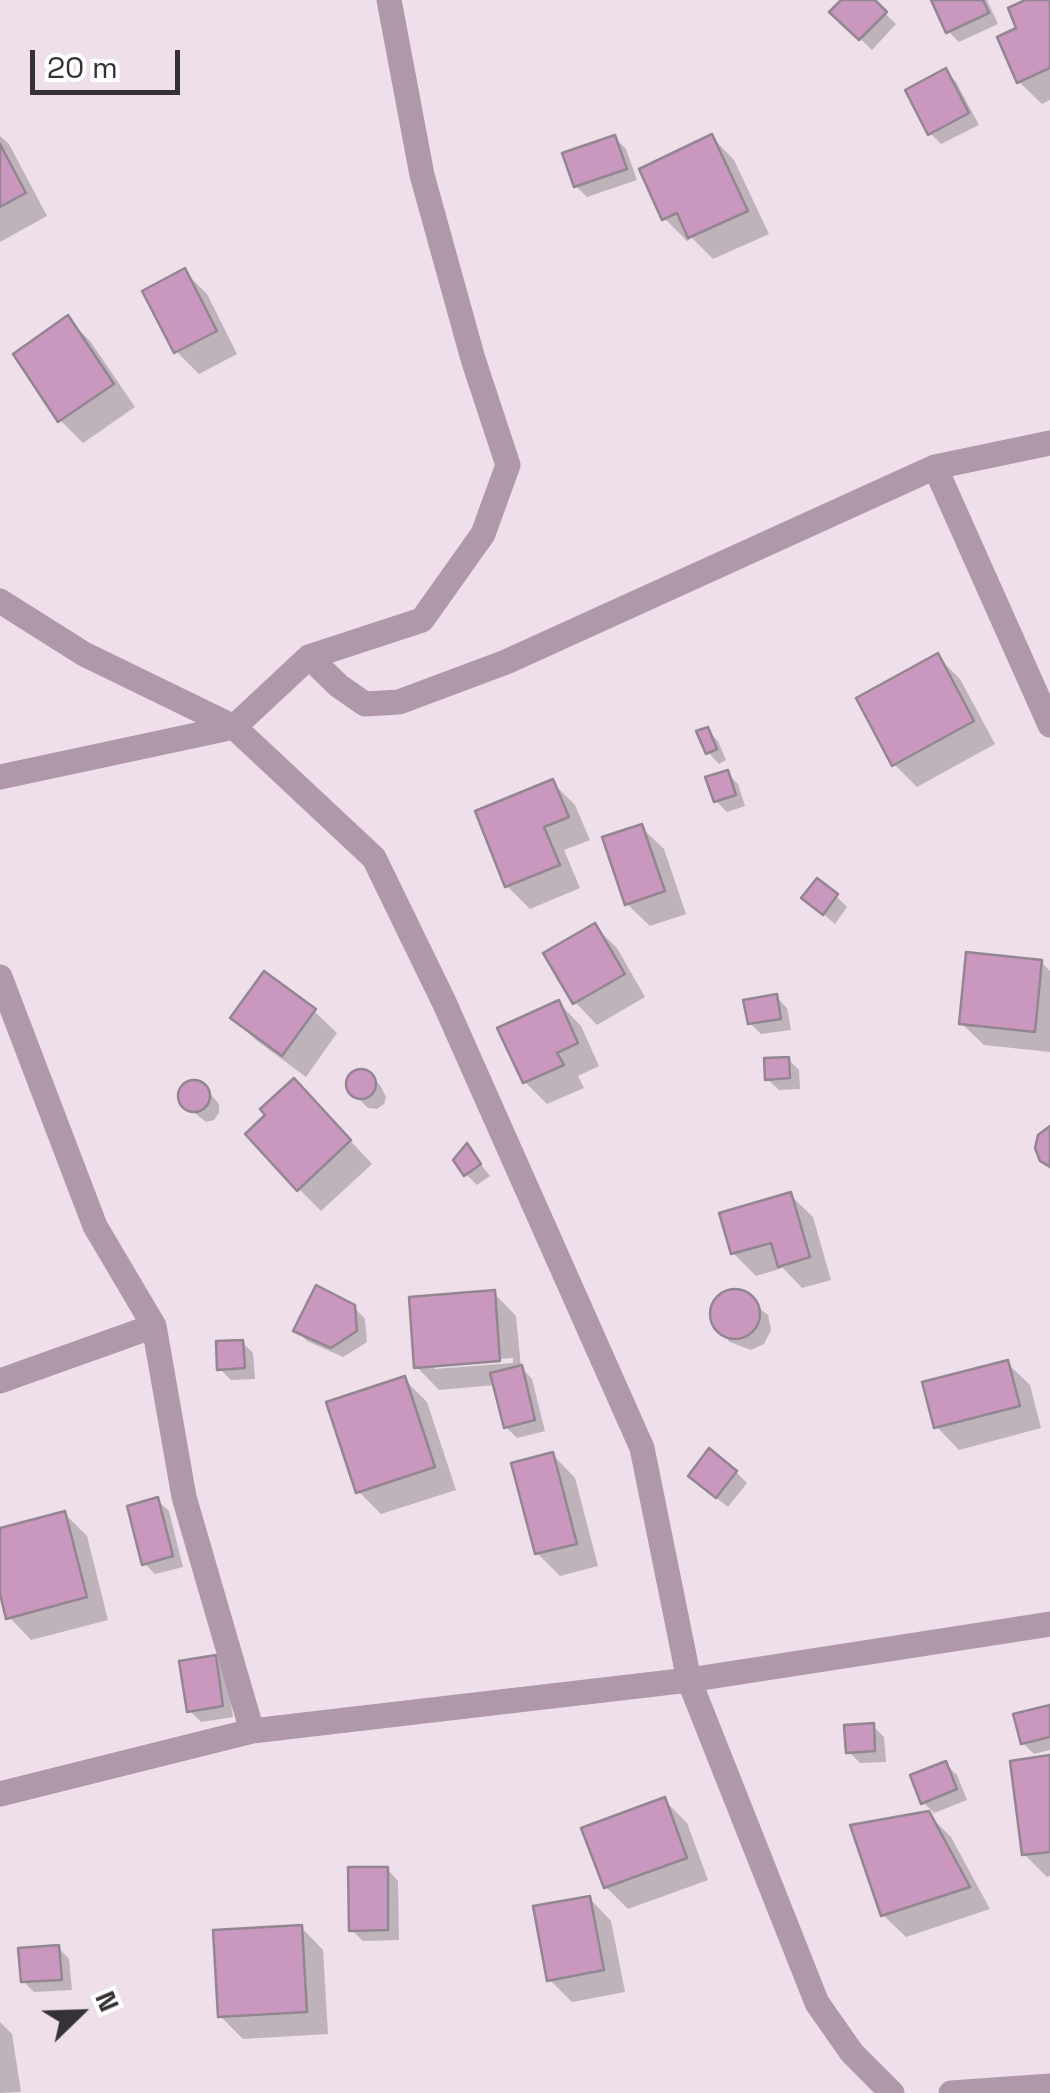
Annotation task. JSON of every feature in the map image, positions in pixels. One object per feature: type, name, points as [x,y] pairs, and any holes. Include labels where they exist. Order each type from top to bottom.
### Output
[{"type":"street","points":[[0,777],[234,728],[308,657],[422,620],[483,534],[508,465],[472,360],[422,175],[390,0]]},
{"type":"street","points":[[308,657],[365,704],[398,702],[506,662],[935,467],[1050,443]]},
{"type":"street","points":[[935,467],[1050,725]]},
{"type":"street","points":[[0,601],[84,654],[234,728],[374,858],[444,1002],[642,1448],[690,1680],[817,2002],[852,2052],[892,2093]]},
{"type":"street","points":[[0,977],[95,1226],[154,1326],[184,1497],[252,1731]]},
{"type":"street","points":[[0,1381],[154,1326]]},
{"type":"street","points":[[0,1794],[252,1731],[690,1680],[1050,1624]]},
{"type":"street","points":[[951,2093],[1050,2086]]},
{"type":"building","points":[[841,0],[875,0],[887,12],[859,40],[829,12]]},
{"type":"building","points":[[931,0],[983,0],[989,13],[946,33]]},
{"type":"building","points":[[1025,0],[1050,0],[1050,68],[1017,83],[997,37],[1016,28],[1008,8]]},
{"type":"building","points":[[946,68],[969,113],[928,135],[905,90]]},
{"type":"building","points":[[712,134],[748,211],[688,238],[677,213],[662,220],[639,169]]},
{"type":"building","points":[[615,135],[627,169],[574,187],[562,153]]},
{"type":"building","points":[[0,144],[26,193],[0,207]]},
{"type":"building","points":[[185,268],[217,331],[174,353],[142,291]]},
{"type":"building","points":[[68,315],[114,384],[58,422],[13,354]]},
{"type":"building","points":[[938,653],[974,721],[892,766],[856,698]]},
{"type":"building","points":[[708,727],[717,749],[706,754],[696,731]]},
{"type":"building","points":[[728,770],[736,795],[714,802],[705,777]]},
{"type":"building","points":[[553,779],[569,817],[544,827],[560,865],[505,887],[475,811]]},
{"type":"building","points":[[642,824],[665,891],[625,905],[602,837]]},
{"type":"building","points":[[817,878],[838,894],[823,915],[801,898]]},
{"type":"building","points":[[595,923],[625,974],[573,1004],[543,953]]},
{"type":"building","points":[[966,952],[1042,960],[1035,1032],[959,1024]]},
{"type":"building","points":[[264,971],[316,1009],[282,1056],[230,1018]]},
{"type":"building","points":[[777,994],[781,1019],[748,1024],[743,1000]]},
{"type":"building","points":[[559,1000],[578,1043],[557,1053],[564,1065],[523,1083],[497,1028]]},
{"type":"building","points":[[789,1057],[790,1078],[765,1080],[764,1058]]},
{"type":"building","points":[[361,1069],[372,1073],[376,1084],[372,1095],[361,1099],[350,1095],[346,1084],[350,1073]]},
{"type":"building","points":[[294,1078],[351,1140],[297,1191],[245,1134],[265,1115],[260,1109]]},
{"type":"building","points":[[194,1080],[206,1084],[210,1096],[206,1108],[194,1112],[182,1108],[178,1096],[182,1084]]},
{"type":"building","points":[[1050,1126],[1050,1167],[1040,1161],[1035,1148],[1038,1135]]},
{"type":"building","points":[[467,1143],[481,1164],[464,1176],[453,1160]]},
{"type":"building","points":[[791,1192],[810,1257],[778,1267],[771,1243],[731,1254],[719,1213]]},
{"type":"building","points":[[316,1285],[355,1305],[357,1331],[331,1348],[293,1331]]},
{"type":"building","points":[[495,1290],[500,1361],[414,1368],[409,1297]]},
{"type":"building","points":[[725,1290],[745,1290],[759,1304],[759,1324],[745,1338],[725,1338],[711,1324],[711,1304]]},
{"type":"building","points":[[243,1340],[245,1368],[217,1370],[216,1341]]},
{"type":"building","points":[[1008,1360],[1020,1406],[934,1428],[922,1382]]},
{"type":"building","points":[[522,1365],[535,1420],[504,1428],[490,1373]]},
{"type":"building","points":[[405,1376],[435,1467],[356,1493],[326,1402]]},
{"type":"building","points":[[709,1448],[737,1471],[716,1498],[688,1476]]},
{"type":"building","points":[[553,1452],[577,1544],[535,1554],[511,1463]]},
{"type":"building","points":[[158,1497],[173,1556],[142,1565],[127,1506]]},
{"type":"building","points":[[65,1511],[87,1597],[6,1619],[0,1594],[0,1528]]},
{"type":"building","points":[[216,1655],[223,1706],[187,1712],[179,1661]]},
{"type":"building","points":[[1050,1705],[1050,1737],[1021,1744],[1013,1714]]},
{"type":"building","points":[[874,1723],[875,1751],[846,1753],[844,1725]]},
{"type":"building","points":[[1050,1755],[1050,1852],[1022,1855],[1010,1761]]},
{"type":"building","points":[[946,1761],[957,1789],[921,1804],[910,1775]]},
{"type":"building","points":[[665,1797],[687,1858],[604,1888],[581,1828]]},
{"type":"building","points":[[929,1811],[970,1887],[881,1916],[850,1825]]},
{"type":"building","points":[[348,1867],[388,1867],[388,1930],[349,1931]]},
{"type":"building","points":[[590,1896],[604,1970],[547,1981],[533,1906]]},
{"type":"building","points":[[302,1925],[307,2012],[218,2017],[213,1930]]},
{"type":"building","points":[[59,1945],[62,1980],[21,1982],[18,1948]]}]
